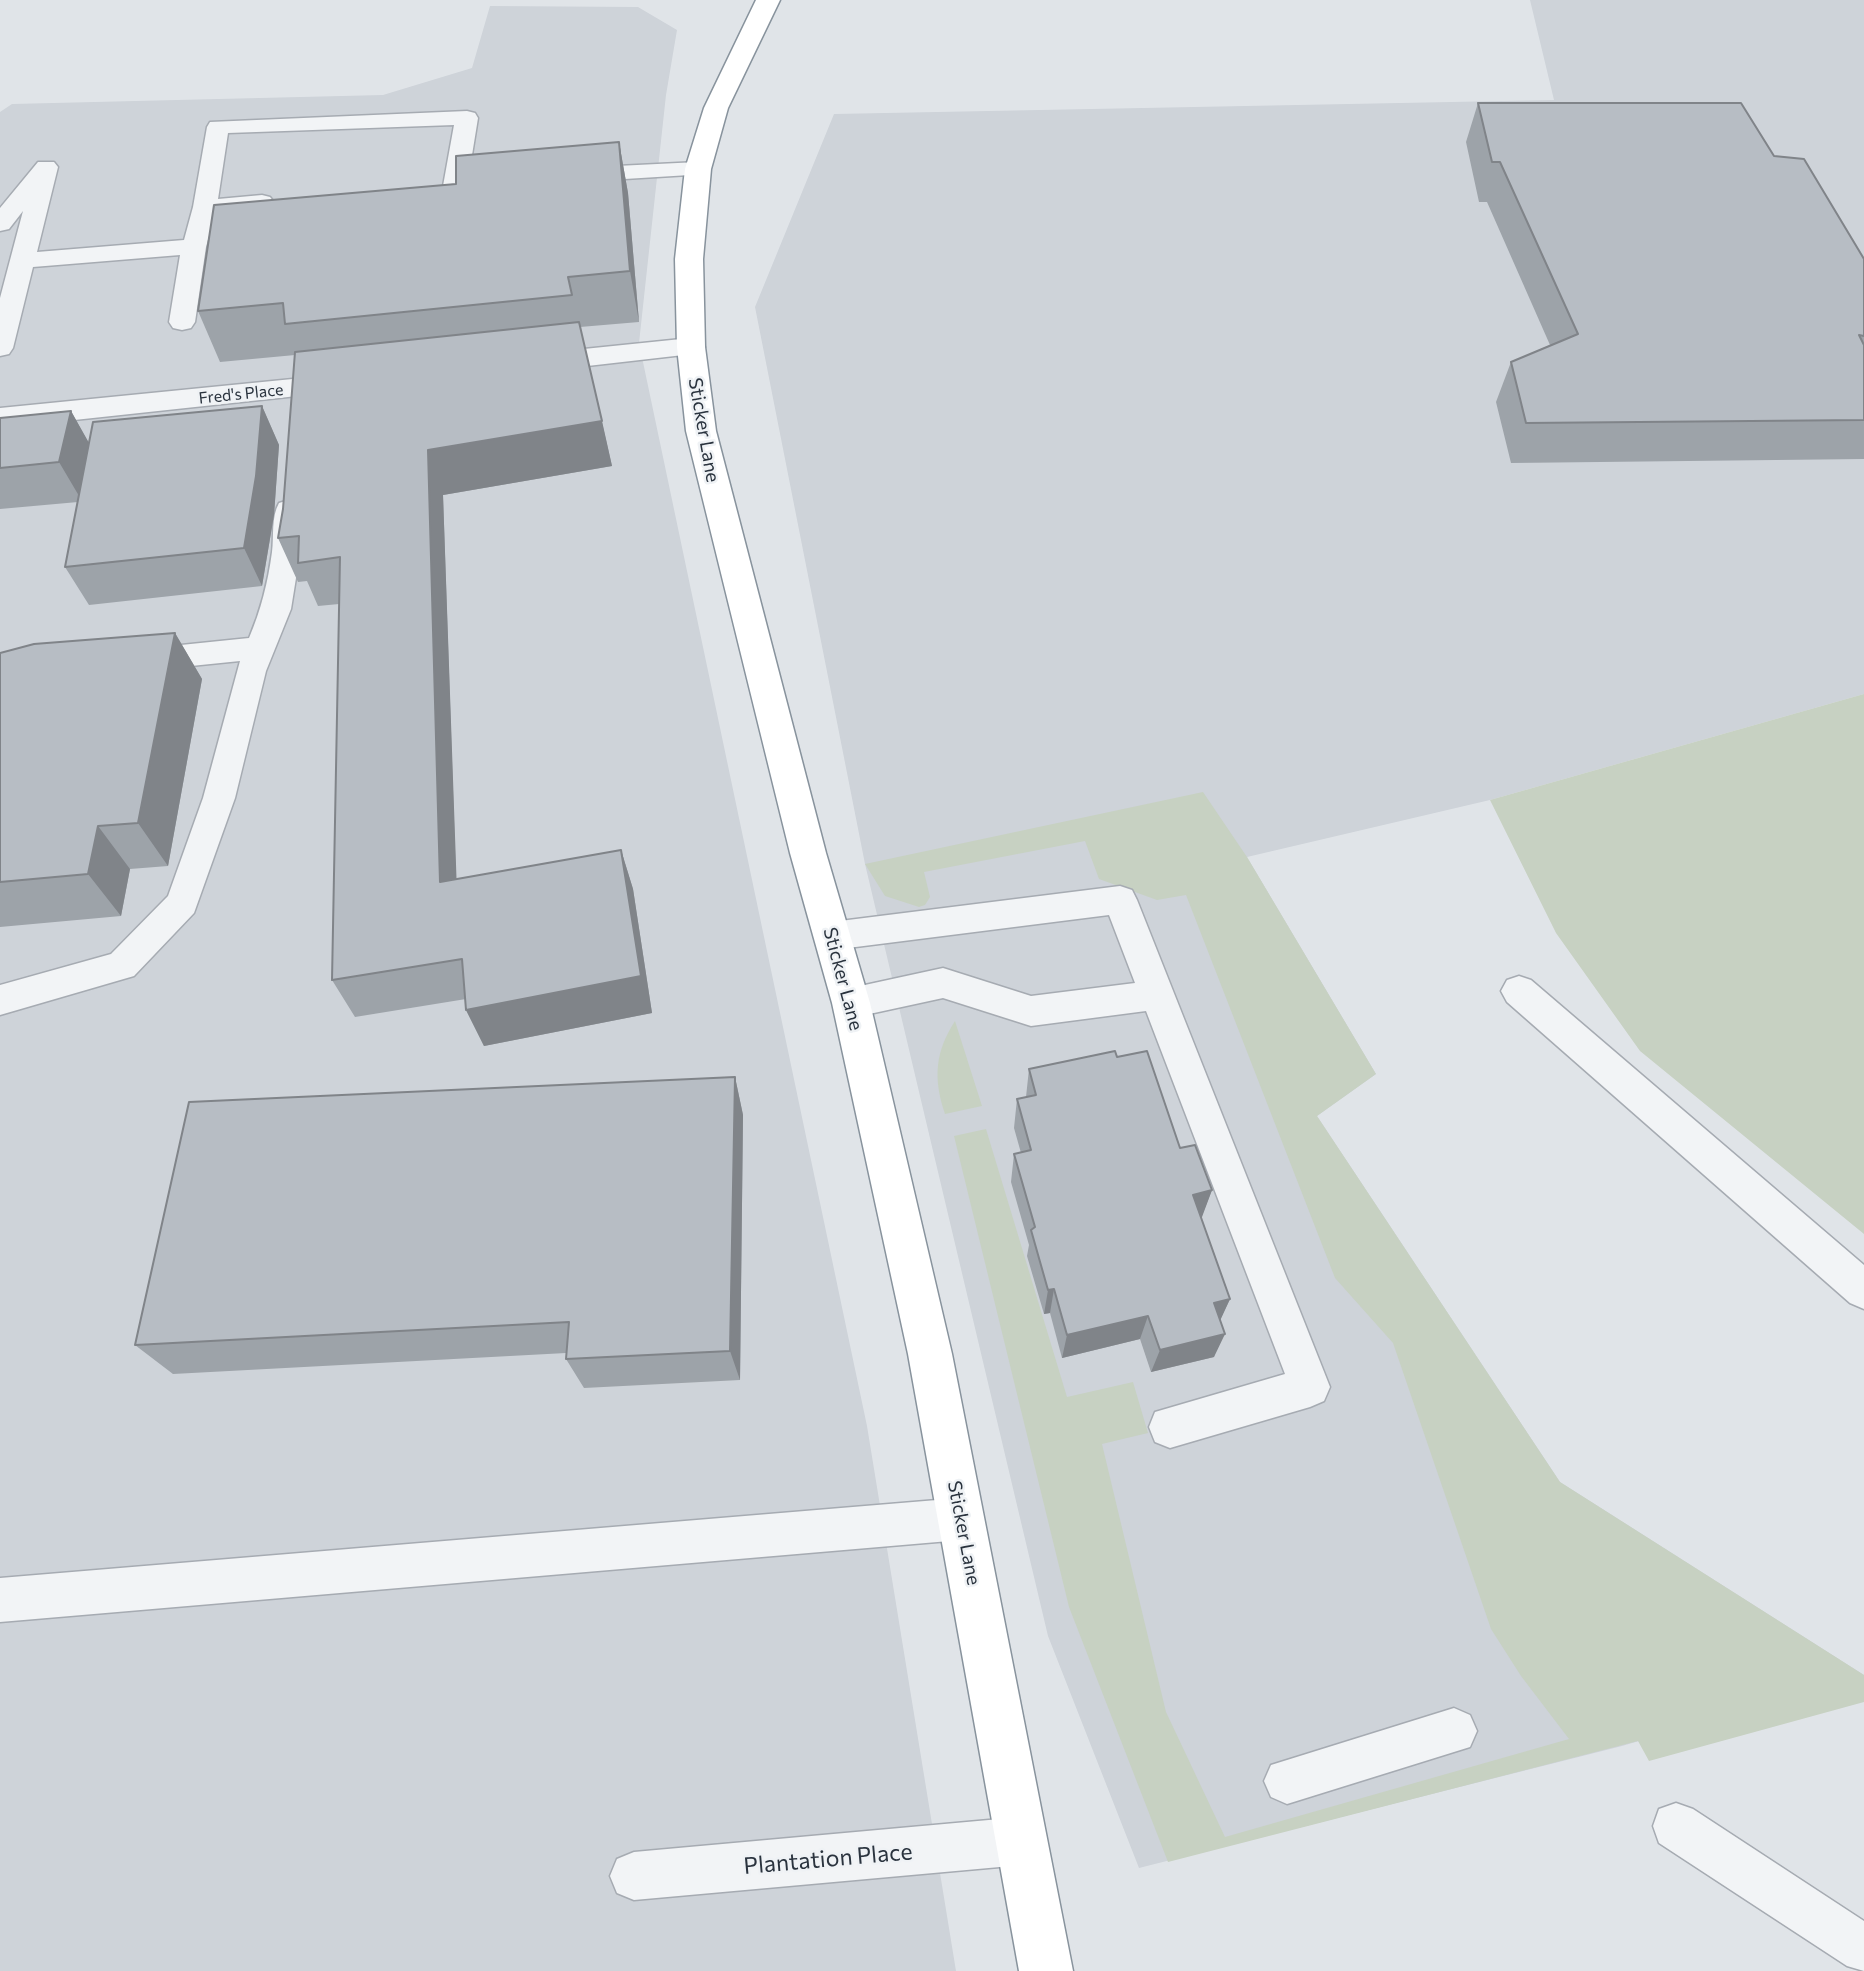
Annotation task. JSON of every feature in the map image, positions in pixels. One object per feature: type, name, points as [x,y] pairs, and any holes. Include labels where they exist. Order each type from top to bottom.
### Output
[{"type":"highway","name":"Sticker Lane","points":[[768,0],[716,108],[698,169],[689,259],[691,347],[701,431],[808,853],[851,1003],[930,1354],[1046,1971]]},
{"type":"street","points":[[501,367],[691,347]]},
{"type":"street","name":"Fred's Place","points":[[0,418],[298,402],[366,381]]},
{"type":"lane","points":[[182,321],[218,127],[467,118],[455,186]]},
{"type":"lane","points":[[0,225],[46,167],[0,348]]},
{"type":"lane","points":[[555,177],[698,169]]},
{"type":"lane","points":[[427,188],[480,183]]},
{"type":"lane","points":[[205,207],[288,200]]},
{"type":"lane","points":[[24,260],[194,247]]},
{"type":"lane","points":[[0,1000],[122,966],[182,903],[219,798],[251,671],[276,609],[286,553],[291,484]]},
{"type":"lane","points":[[109,663],[260,648]]},
{"type":"lane","points":[[832,936],[1120,900],[1310,1387],[1170,1427]]},
{"type":"lane","points":[[851,1003],[943,983],[1031,1011],[1155,995]]},
{"type":"lane","points":[[1519,991],[1864,1290]]},
{"type":"lane","points":[[0,1600],[961,1519]]},
{"type":"lane","points":[[1287,1781],[1454,1731]]},
{"type":"lane","points":[[1676,1826],[1864,1949]]},
{"type":"lane","name":"Plantation Place","points":[[634,1876],[1022,1841]]},
{"type":"shaded area","points":[[1530,0],[1864,0],[1864,694],[1490,800],[1247,857],[1376,1074],[1317,1116],[1560,1482],[1864,1675],[1622,1746],[1139,1868],[1048,1636],[865,864],[755,307],[834,114],[1554,100]]},
{"type":"shaded area","points":[[490,6],[638,7],[677,30],[666,95],[639,343],[867,1426],[956,1971],[0,1971],[0,112],[12,104],[383,95],[472,68]]},
{"type":"green space","points":[[1864,694],[1864,1234],[1640,1051],[1556,933],[1490,800]]},
{"type":"green space","points":[[1203,792],[1247,857],[1376,1074],[1317,1116],[1560,1482],[1864,1675],[1864,1702],[1649,1761],[1638,1741],[1168,1862],[1069,1607],[954,1136],[986,1129],[1067,1397],[1133,1382],[1148,1433],[1102,1444],[1166,1712],[1225,1837],[1569,1739],[1521,1676],[1491,1629],[1393,1343],[1335,1278],[1186,895],[1157,900],[1099,879],[1085,841],[924,872],[930,897],[925,905],[919,907],[885,896],[865,864]]},
{"type":"green space","points":[[955,1021],[982,1106],[945,1114],[939,1089],[938,1066],[943,1044]]},
{"type":"building","points":[[1478,103],[1741,103],[1774,156],[1804,159],[1864,259],[1864,336],[1859,335],[1864,345],[1864,420],[1526,423],[1511,362],[1578,334],[1500,162],[1492,162]]},
{"type":"building","points":[[619,142],[630,271],[568,277],[572,295],[285,324],[283,303],[198,311],[214,205],[456,184],[456,156]]},
{"type":"building","points":[[579,322],[602,421],[428,450],[440,882],[621,850],[641,976],[466,1010],[462,959],[332,980],[340,557],[298,563],[299,536],[278,538],[283,509],[295,352]]},
{"type":"building","points":[[262,406],[256,476],[244,548],[65,567],[93,422]]},
{"type":"building","points":[[71,411],[59,462],[0,468],[0,418]]},
{"type":"building","points":[[175,633],[138,823],[98,826],[88,874],[0,882],[0,653],[34,644]]},
{"type":"building","points":[[1115,1051],[1117,1057],[1147,1051],[1180,1148],[1195,1145],[1212,1190],[1193,1195],[1230,1299],[1214,1303],[1225,1334],[1160,1350],[1148,1316],[1067,1335],[1054,1289],[1048,1290],[1031,1230],[1035,1227],[1014,1154],[1031,1150],[1017,1099],[1036,1095],[1029,1069]]},
{"type":"building","points":[[735,1077],[730,1351],[566,1359],[569,1322],[135,1345],[189,1102]]}]
